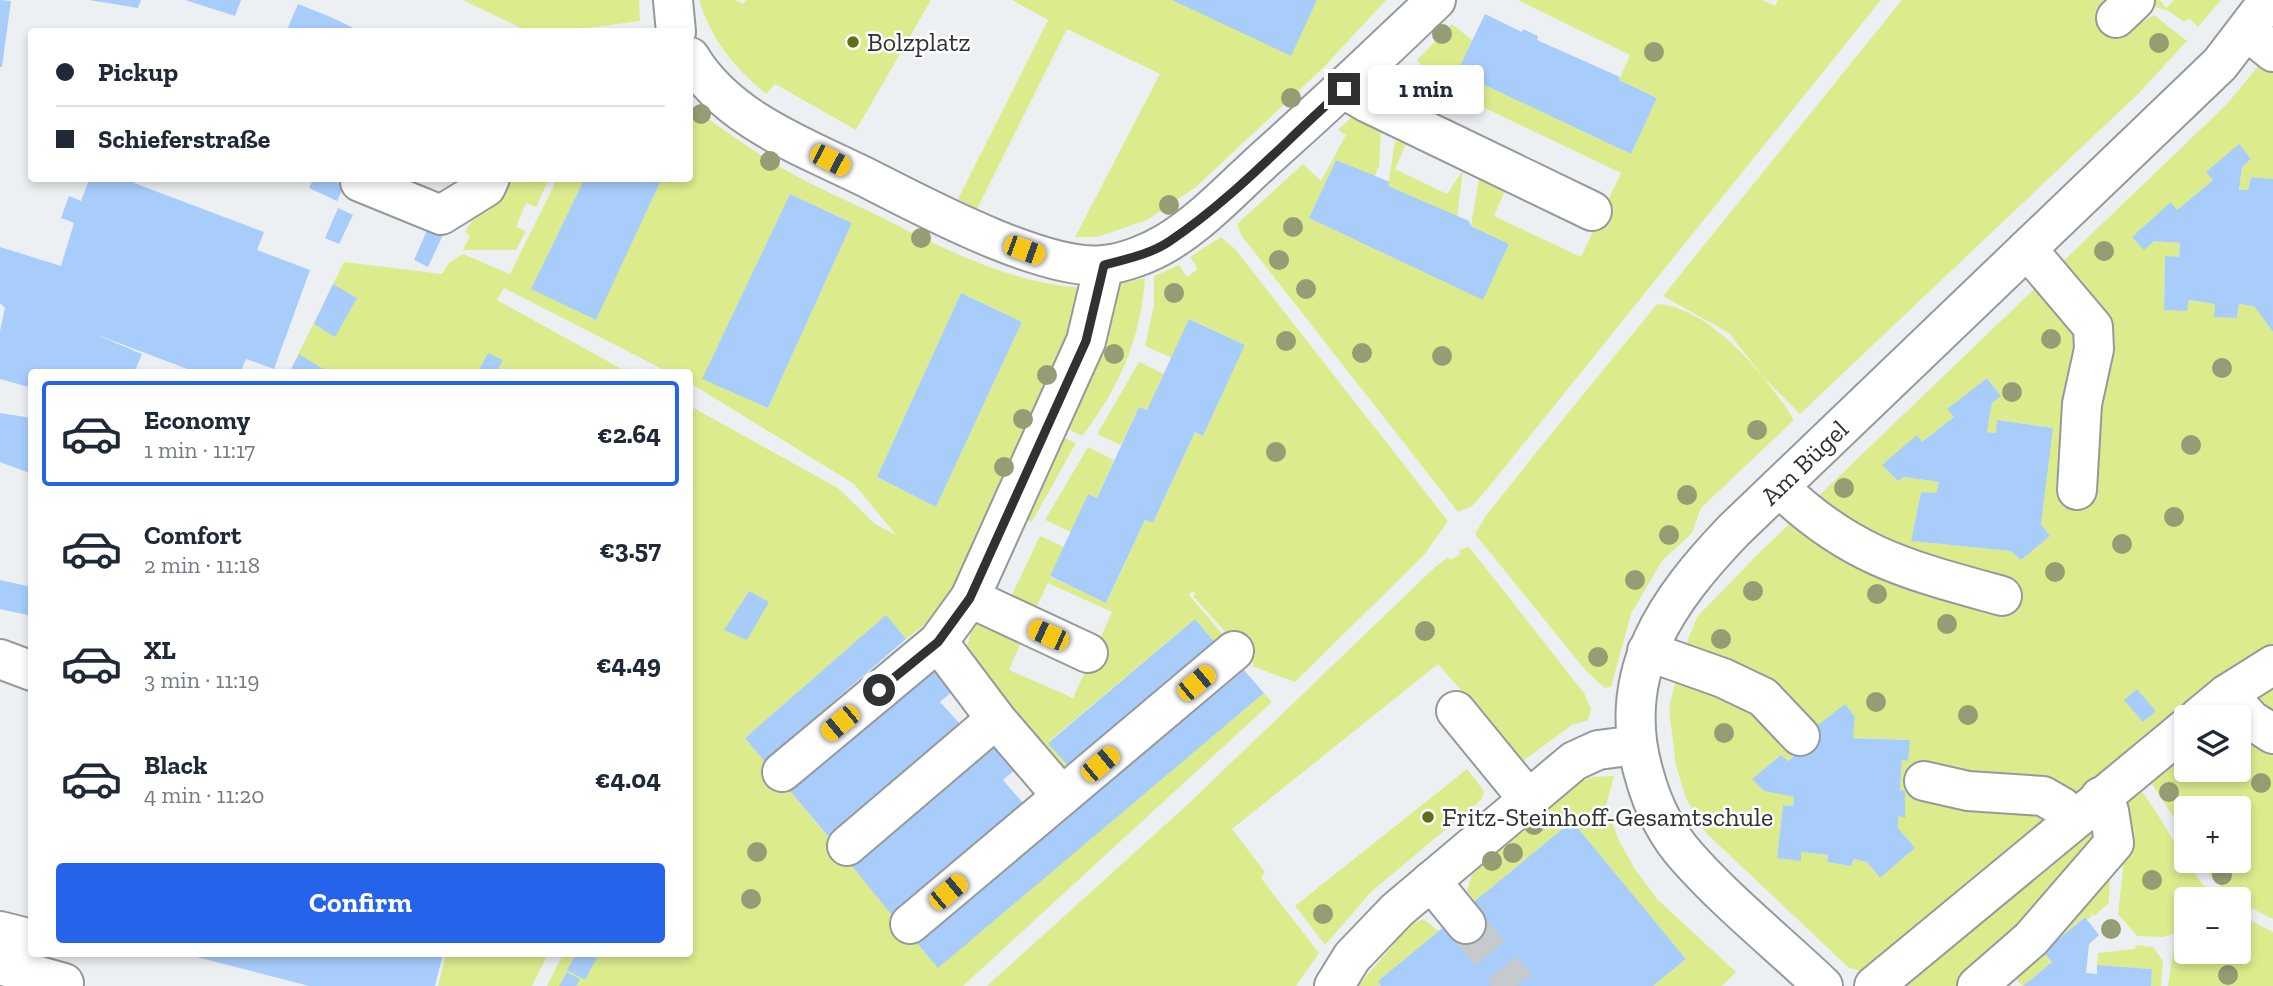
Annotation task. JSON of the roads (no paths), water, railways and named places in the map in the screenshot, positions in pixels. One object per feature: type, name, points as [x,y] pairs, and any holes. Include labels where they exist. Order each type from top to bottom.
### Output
[{"type":"street","points":[[693,61],[703,80],[733,107],[903,196],[1039,256],[1104,265],[1143,254],[1169,242],[1212,208],[1344,89],[1436,0]]},
{"type":"street","name":"Am Bügel","points":[[1823,986],[1686,857],[1667,830],[1650,796],[1637,745],[1635,708],[1647,651],[1665,614],[1693,573],[1779,487],[2213,72],[2260,42],[2269,0]]},
{"type":"street","points":[[1344,89],[1592,211]]},
{"type":"street","points":[[360,182],[441,215],[486,187],[489,182]]},
{"type":"street","points":[[2027,249],[2093,327],[2094,349],[2082,404],[2077,490]]},
{"type":"street","points":[[782,772],[938,642],[970,598],[1086,341],[1104,265]]},
{"type":"street","points":[[1779,487],[1806,514],[1871,555],[1900,568],[2002,596]]},
{"type":"street","points":[[970,598],[1088,653]]},
{"type":"street","points":[[938,642],[996,719],[1062,796]]},
{"type":"street","points":[[910,924],[1234,651]]},
{"type":"street","points":[[1647,651],[1723,678],[1763,697],[1800,736]]},
{"type":"street","points":[[0,659],[28,670]]},
{"type":"street","points":[[2214,705],[2273,665]]},
{"type":"street","points":[[2227,694],[2251,720],[2273,734]]},
{"type":"street","points":[[1456,711],[1528,799]]},
{"type":"street","points":[[847,846],[996,719]]},
{"type":"street","points":[[1874,986],[2174,738]]},
{"type":"street","points":[[1334,986],[1352,957],[1397,910],[1528,799],[1586,754],[1637,745]]},
{"type":"street","points":[[1924,781],[1968,791],[2043,796],[2062,807],[2109,811],[2114,844],[2031,939],[1977,986]]},
{"type":"street","points":[[1431,881],[1466,924]]},
{"type":"street","points":[[2,962],[28,942]]},
{"type":"street","points":[[2,962],[64,983]]},
{"type":"tunnel","points":[[1466,924],[1516,986]]},
{"type":"place","name":"Bolzplatz","points":[[853,42]]},
{"type":"place","name":"Fritz-Steinhoff-Gesamtschule","points":[[1428,817]]}]
